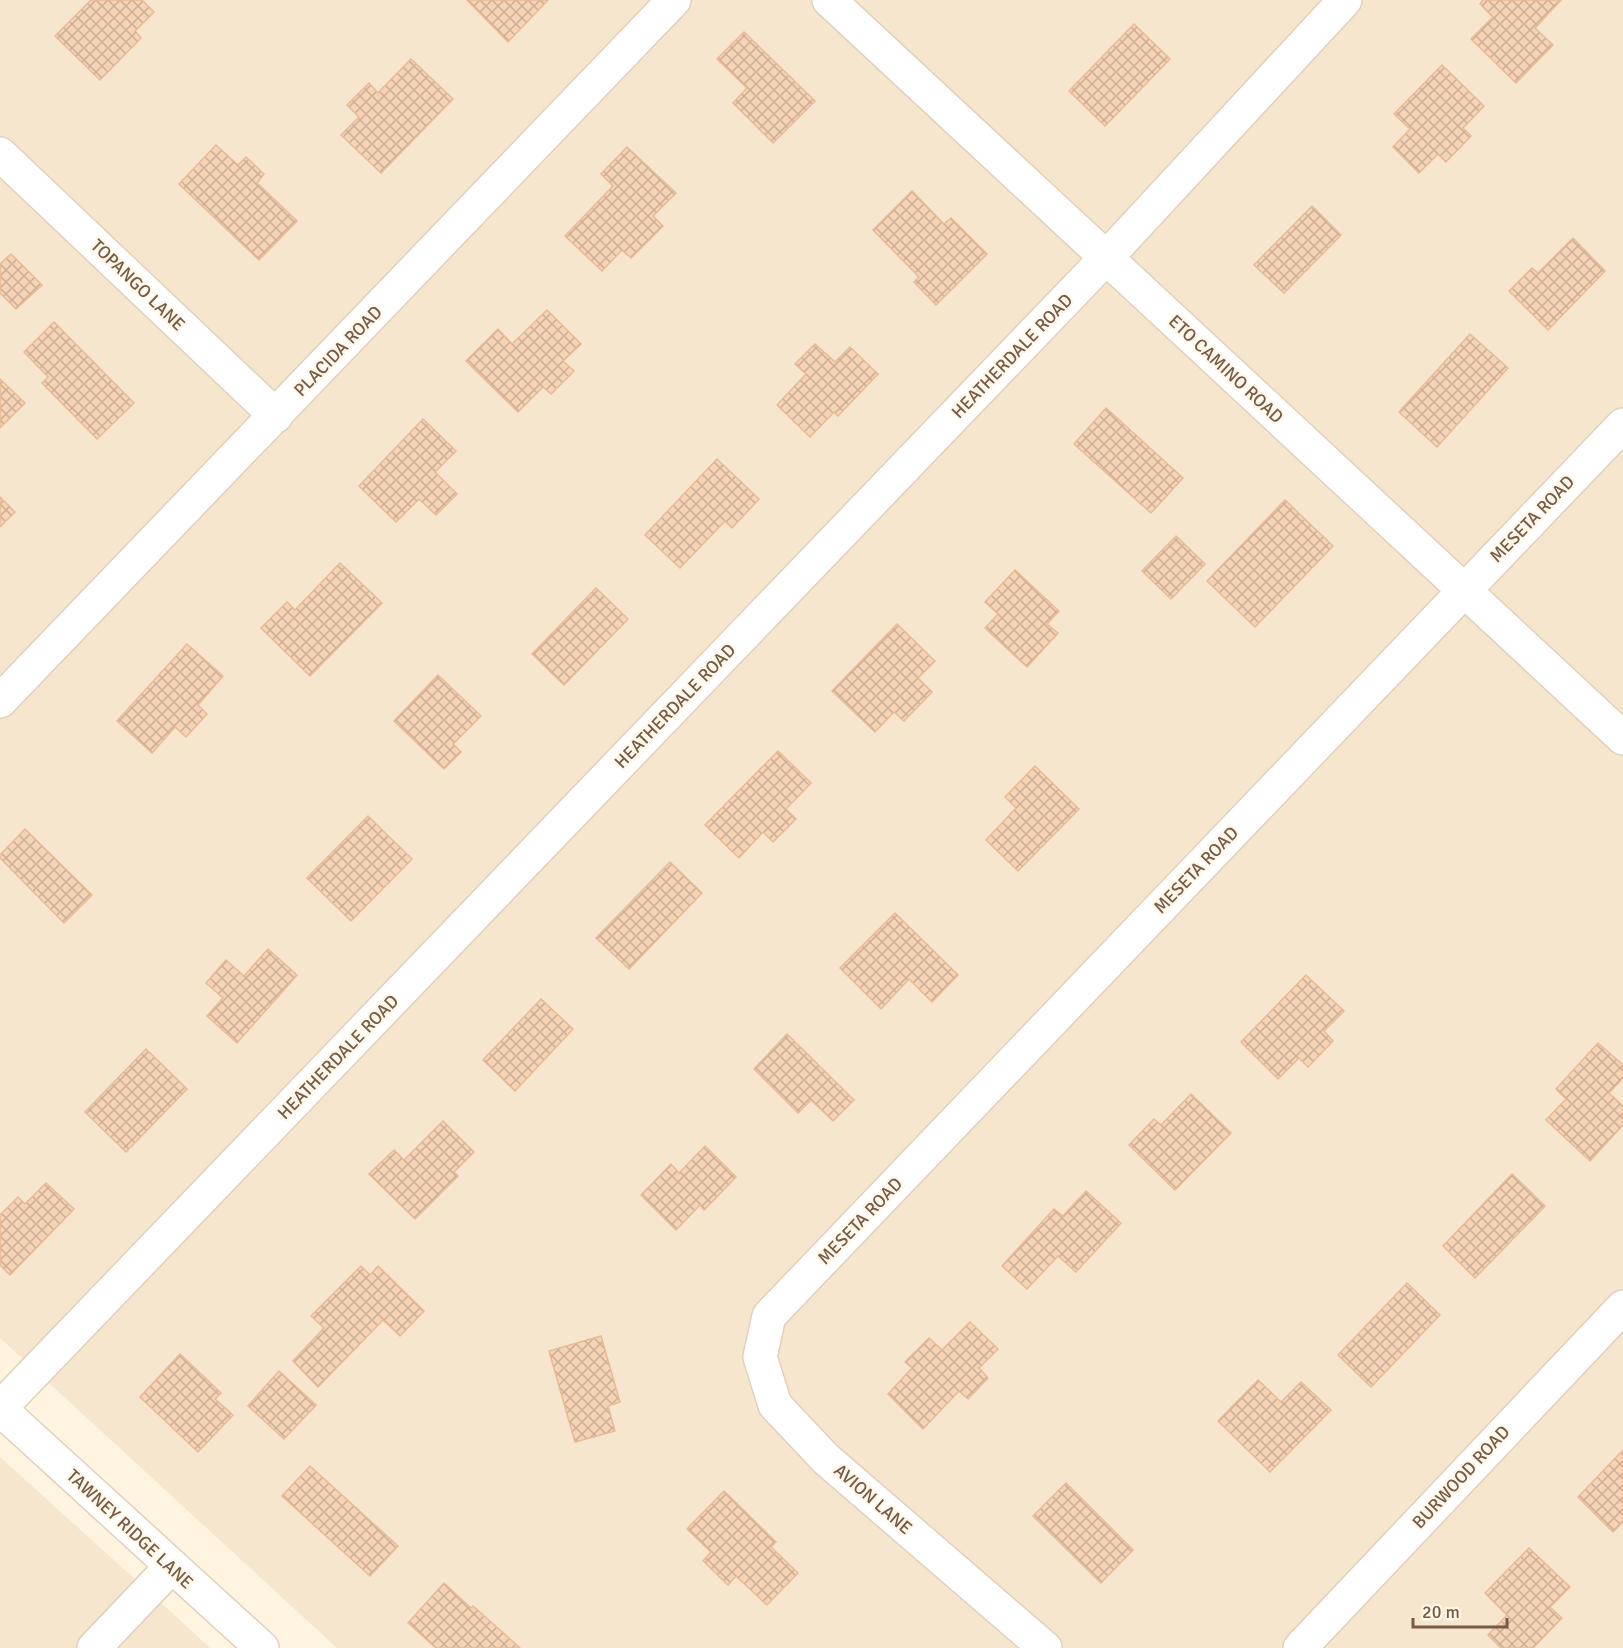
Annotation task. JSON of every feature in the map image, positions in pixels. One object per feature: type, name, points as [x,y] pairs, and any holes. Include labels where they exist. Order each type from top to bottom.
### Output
[{"type":"street","name":"PLACIDA ROAD","points":[[0,701],[276,417],[674,0]]},
{"type":"street","name":"ETO CAMINO ROAD","points":[[829,0],[1623,738]]},
{"type":"street","name":"HEATHERDALE ROAD","points":[[0,1409],[1106,258],[1345,0]]},
{"type":"street","name":"TOPANGO LANE","points":[[0,154],[276,417]]},
{"type":"street","name":"MESETA ROAD","points":[[769,1316],[1623,424]]},
{"type":"street","name":"BURWOOD ROAD","points":[[1300,1648],[1623,1307]]},
{"type":"street","name":"AVION LANE","points":[[769,1316],[760,1357],[775,1405],[826,1459],[1045,1648]]},
{"type":"street","name":"TAWNEY RIDGE LANE","points":[[0,1409],[262,1648]]},
{"type":"street","points":[[94,1648],[171,1567]]},
{"type":"shaded area","points":[[0,0],[1623,0],[1623,1648],[337,1648],[0,1338]]},
{"type":"shaded area","points":[[0,1457],[170,1611],[210,1648],[0,1648]]},
{"type":"building","points":[[91,0],[142,0],[154,12],[135,31],[141,38],[100,80],[55,36]]},
{"type":"building","points":[[467,0],[548,0],[508,42]]},
{"type":"building","points":[[1483,0],[1561,0],[1535,28],[1553,45],[1516,83],[1471,39],[1493,17],[1480,4]]},
{"type":"building","points":[[1134,24],[1170,59],[1105,126],[1069,91]]},
{"type":"building","points":[[744,32],[815,101],[773,143],[733,103],[747,88],[717,59]]},
{"type":"building","points":[[411,59],[453,99],[381,173],[341,135],[359,117],[347,105],[369,83],[378,93]]},
{"type":"building","points":[[1442,65],[1484,106],[1463,128],[1471,136],[1446,162],[1438,154],[1419,173],[1393,147],[1410,129],[1394,114]]},
{"type":"building","points":[[216,145],[238,165],[246,157],[264,174],[257,183],[297,221],[259,260],[179,184]]},
{"type":"building","points":[[627,147],[676,193],[653,216],[663,226],[631,258],[622,250],[602,271],[565,236],[613,186],[601,174]]},
{"type":"building","points":[[912,191],[944,224],[951,218],[987,254],[936,305],[914,282],[919,277],[873,230]]},
{"type":"building","points":[[1312,206],[1341,235],[1284,293],[1254,265]]},
{"type":"building","points":[[1573,238],[1605,271],[1548,330],[1509,291],[1532,268],[1538,273]]},
{"type":"building","points":[[11,254],[42,285],[16,309],[0,293],[0,264]]},
{"type":"building","points":[[547,310],[581,344],[563,361],[574,371],[551,394],[543,387],[518,412],[466,361],[498,329],[512,344]]},
{"type":"building","points":[[54,322],[134,403],[97,439],[42,383],[48,377],[24,352]]},
{"type":"building","points":[[1470,334],[1508,368],[1437,447],[1399,412]]},
{"type":"building","points":[[815,344],[835,362],[850,347],[878,374],[838,416],[834,412],[810,437],[777,405],[806,374],[795,364]]},
{"type":"building","points":[[0,379],[25,403],[0,428]]},
{"type":"building","points":[[1106,408],[1183,478],[1151,513],[1074,444]]},
{"type":"building","points":[[423,419],[456,451],[435,472],[457,494],[436,515],[419,499],[396,522],[359,486]]},
{"type":"building","points":[[717,459],[759,499],[732,528],[725,521],[680,568],[645,535]]},
{"type":"building","points":[[0,497],[15,512],[0,527]]},
{"type":"building","points":[[1285,500],[1333,546],[1255,627],[1207,581]]},
{"type":"building","points":[[1176,536],[1205,564],[1171,599],[1142,571]]},
{"type":"building","points":[[340,563],[382,603],[310,676],[261,628],[287,602],[295,610]]},
{"type":"building","points":[[1015,570],[1059,611],[1047,624],[1058,633],[1027,667],[985,628],[998,614],[985,602]]},
{"type":"building","points":[[596,588],[628,619],[564,685],[532,654]]},
{"type":"building","points":[[897,624],[935,661],[918,678],[932,692],[904,721],[894,712],[875,732],[832,691]]},
{"type":"building","points":[[187,644],[223,676],[198,705],[207,714],[186,737],[175,727],[152,753],[117,721]]},
{"type":"building","points":[[438,675],[481,716],[453,744],[461,752],[444,769],[394,721]]},
{"type":"building","points":[[778,751],[811,783],[786,809],[796,819],[773,842],[763,832],[739,858],[705,825]]},
{"type":"building","points":[[1035,766],[1079,809],[1018,871],[986,840],[1016,808],[1005,797]]},
{"type":"building","points":[[368,816],[412,859],[351,921],[307,878]]},
{"type":"building","points":[[25,829],[92,895],[64,923],[0,858],[0,855]]},
{"type":"building","points":[[670,862],[702,893],[629,969],[596,938]]},
{"type":"building","points":[[895,913],[958,975],[932,1002],[909,979],[881,1009],[840,968]]},
{"type":"building","points":[[268,949],[297,975],[237,1043],[207,1016],[223,998],[206,983],[226,960],[244,976]]},
{"type":"building","points":[[1306,975],[1344,1011],[1324,1031],[1333,1041],[1308,1067],[1299,1058],[1278,1079],[1241,1042]]},
{"type":"building","points":[[541,999],[573,1029],[515,1091],[483,1060]]},
{"type":"building","points":[[787,1034],[854,1100],[833,1121],[811,1100],[798,1113],[754,1069]]},
{"type":"building","points":[[1598,1043],[1623,1065],[1623,1078],[1609,1093],[1623,1106],[1623,1125],[1590,1161],[1546,1120],[1566,1099],[1556,1089]]},
{"type":"building","points":[[146,1049],[187,1089],[126,1152],[85,1112]]},
{"type":"building","points":[[1191,1094],[1231,1133],[1175,1190],[1129,1145],[1154,1119],[1161,1125]]},
{"type":"building","points":[[443,1121],[474,1152],[454,1172],[458,1176],[415,1219],[369,1174],[394,1150],[404,1160]]},
{"type":"building","points":[[705,1146],[736,1177],[704,1210],[700,1205],[676,1230],[641,1195],[671,1164],[679,1173]]},
{"type":"building","points":[[1512,1174],[1545,1206],[1475,1278],[1443,1246]]},
{"type":"building","points":[[46,1183],[74,1209],[10,1275],[0,1265],[0,1215],[18,1197],[25,1204]]},
{"type":"building","points":[[1086,1191],[1121,1223],[1076,1272],[1058,1256],[1027,1289],[1002,1266],[1054,1209],[1063,1216]]},
{"type":"building","points":[[361,1266],[370,1275],[378,1266],[424,1311],[400,1336],[383,1320],[318,1387],[293,1361],[324,1328],[311,1316]]},
{"type":"building","points":[[1407,1283],[1440,1315],[1371,1387],[1338,1355]]},
{"type":"building","points":[[970,1322],[998,1349],[979,1368],[988,1378],[968,1399],[959,1391],[923,1429],[888,1394],[912,1368],[905,1362],[929,1338],[942,1350]]},
{"type":"building","points":[[601,1336],[620,1402],[608,1406],[615,1431],[575,1442],[549,1351]]},
{"type":"building","points":[[180,1354],[221,1393],[215,1399],[233,1415],[198,1452],[140,1397]]},
{"type":"building","points":[[279,1371],[316,1405],[284,1439],[248,1406]]},
{"type":"building","points":[[1258,1380],[1281,1402],[1301,1382],[1331,1410],[1270,1472],[1218,1421]]},
{"type":"building","points":[[1623,1450],[1623,1522],[1613,1532],[1578,1497]]},
{"type":"building","points":[[310,1466],[398,1546],[370,1576],[282,1496]]},
{"type":"building","points":[[1066,1483],[1133,1550],[1101,1583],[1033,1516]]},
{"type":"building","points":[[724,1491],[776,1542],[771,1547],[798,1573],[767,1605],[736,1576],[728,1585],[703,1561],[711,1552],[687,1529]]},
{"type":"building","points":[[1529,1548],[1570,1587],[1550,1607],[1562,1618],[1533,1648],[1501,1648],[1488,1635],[1507,1615],[1485,1593]]},
{"type":"building","points":[[444,1583],[520,1648],[436,1648],[408,1623]]}]
